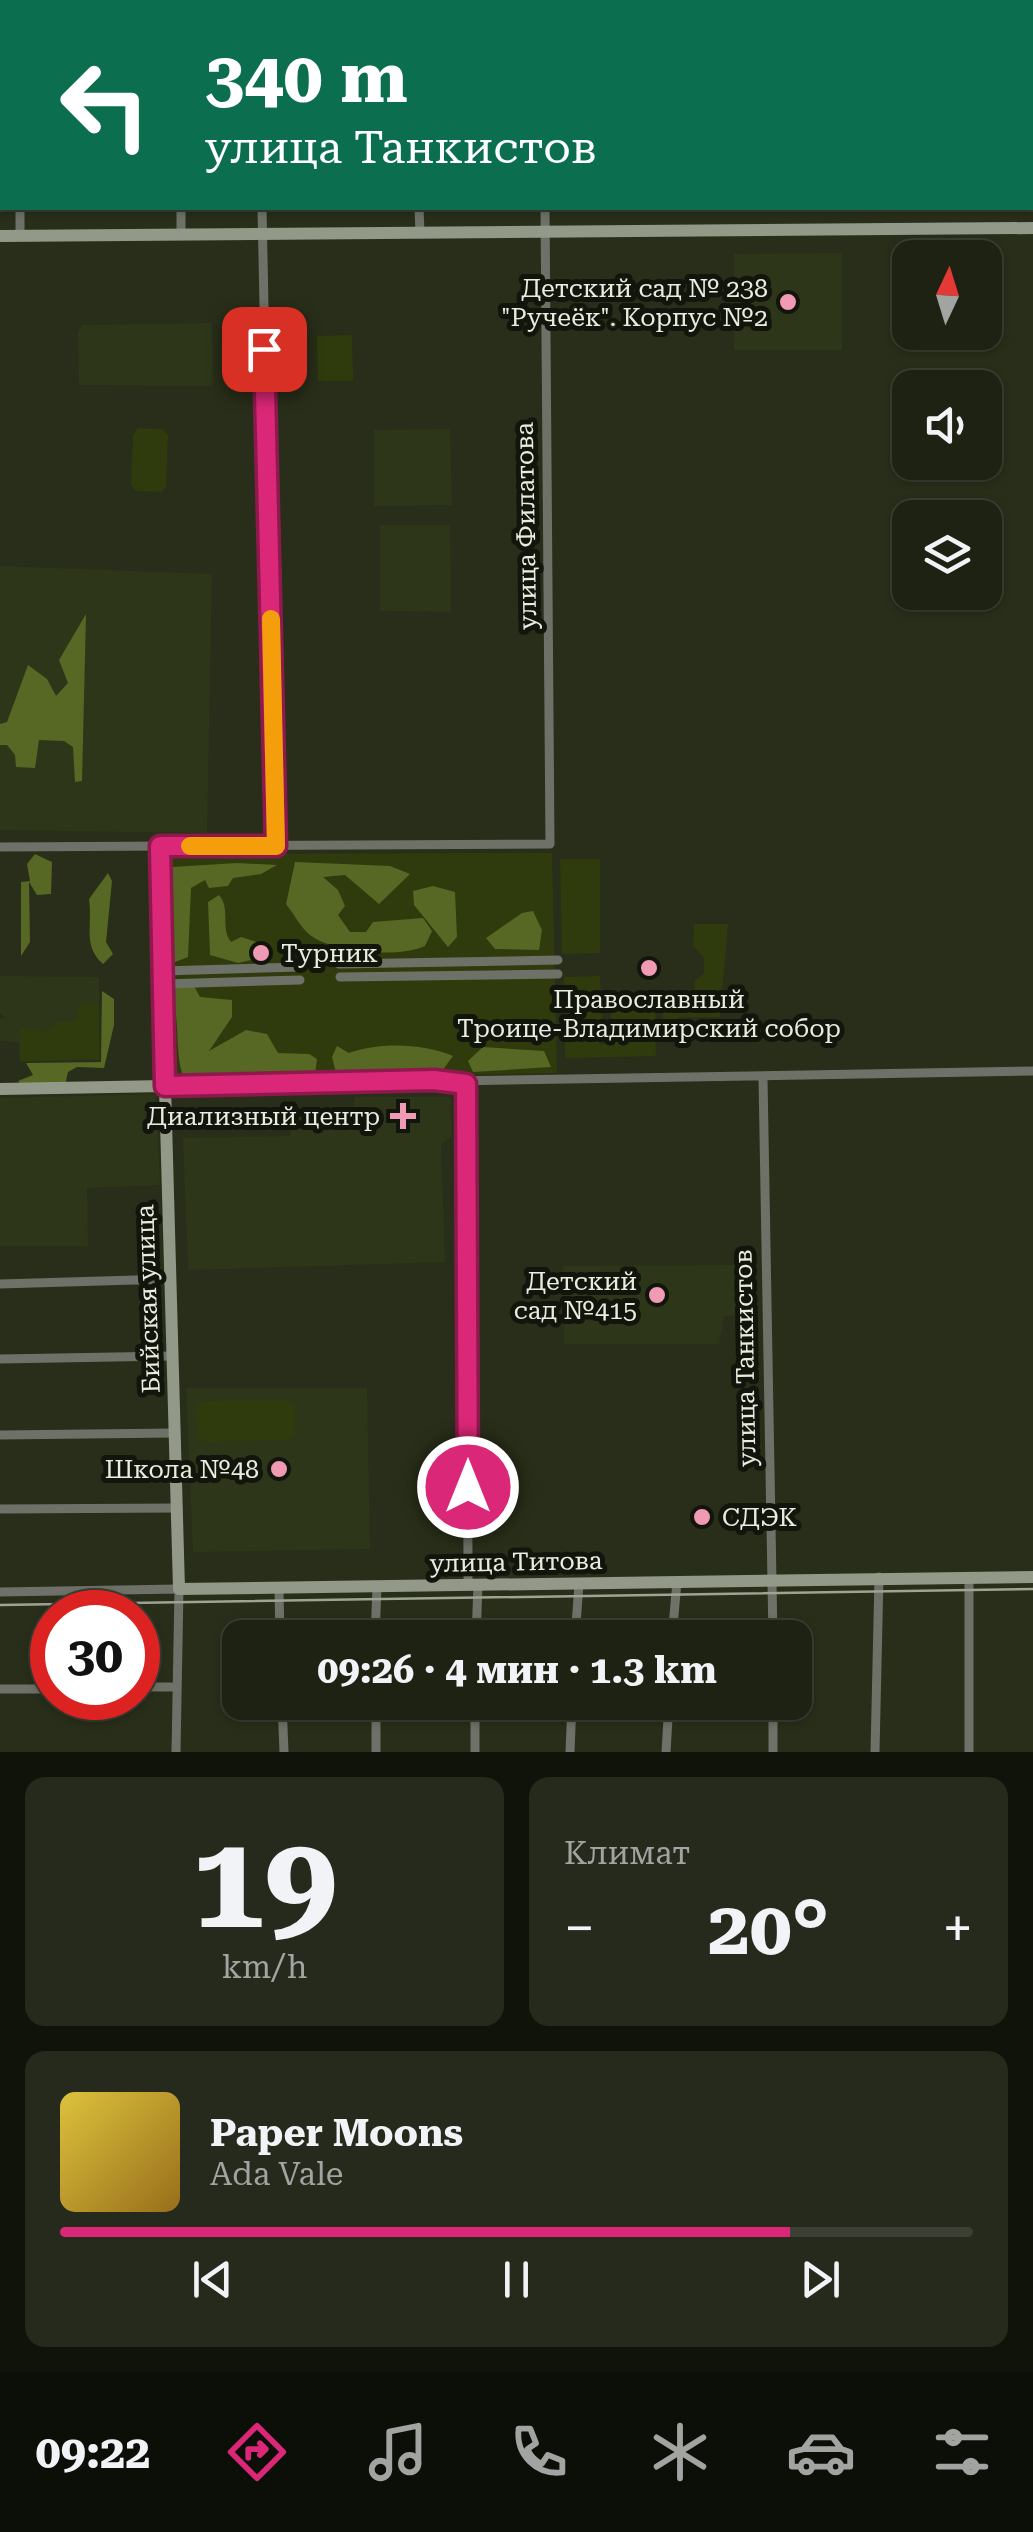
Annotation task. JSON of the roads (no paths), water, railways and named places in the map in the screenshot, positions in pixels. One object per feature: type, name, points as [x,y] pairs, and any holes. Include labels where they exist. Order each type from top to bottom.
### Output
[{"type":"street","points":[[20,210],[20,236]]},
{"type":"street","points":[[181,210],[181,234]]},
{"type":"street","points":[[0,847],[276,846],[262,210]]},
{"type":"street","points":[[419,210],[420,233]]},
{"type":"street","name":"улица Филатова","points":[[276,846],[550,844],[545,210]]},
{"type":"street","points":[[0,236],[1033,228]]},
{"type":"street","name":"Бийская улица","points":[[160,846],[177,1508],[176,1752]]},
{"type":"street","points":[[339,964],[558,960]]},
{"type":"street","points":[[162,970],[300,967]]},
{"type":"street","points":[[340,977],[558,974]]},
{"type":"street","points":[[163,984],[300,980]]},
{"type":"street","points":[[0,1089],[434,1080],[466,1084],[1033,1071]]},
{"type":"street","name":"улица Танкистов","points":[[763,1078],[773,1620]]},
{"type":"street","points":[[466,1084],[475,1620]]},
{"type":"street","points":[[0,1284],[170,1279]]},
{"type":"street","points":[[0,1359],[172,1356]]},
{"type":"street","points":[[0,1434],[174,1434]]},
{"type":"street","points":[[0,1509],[177,1508]]},
{"type":"street","points":[[875,1752],[878,1577]]},
{"type":"street","name":"улица Титова","points":[[0,1592],[1033,1577]]},
{"type":"street","points":[[969,1578],[970,1752]]},
{"type":"street","points":[[674,1620],[677,1582]]},
{"type":"street","points":[[576,1620],[579,1584]]},
{"type":"street","points":[[376,1620],[377,1587]]},
{"type":"street","points":[[279,1590],[280,1620]]},
{"type":"street","points":[[160,1686],[176,1686]]},
{"type":"street","points":[[0,1690],[30,1689]]},
{"type":"street","points":[[283,1720],[284,1752]]},
{"type":"street","points":[[376,1720],[376,1752]]},
{"type":"street","points":[[475,1720],[475,1752]]},
{"type":"street","points":[[570,1752],[571,1720]]},
{"type":"street","points":[[666,1752],[667,1720]]},
{"type":"street","points":[[773,1720],[773,1752]]},
{"type":"tram line","points":[[0,1605],[1033,1589]]},
{"type":"place","name":"Детский сад № 238 \"Ручеёк\". Корпус №2","points":[[788,302]]},
{"type":"place","name":"Турник","points":[[261,953]]},
{"type":"place","name":"Православный Троице-Владимирский собор","points":[[649,968]]},
{"type":"place","name":"Диализный центр","points":[[403,1116]]},
{"type":"place","name":"Детский сад №415","points":[[657,1295]]},
{"type":"place","name":"Школа №48","points":[[279,1469]]},
{"type":"place","name":"СДЭК","points":[[702,1517]]}]
